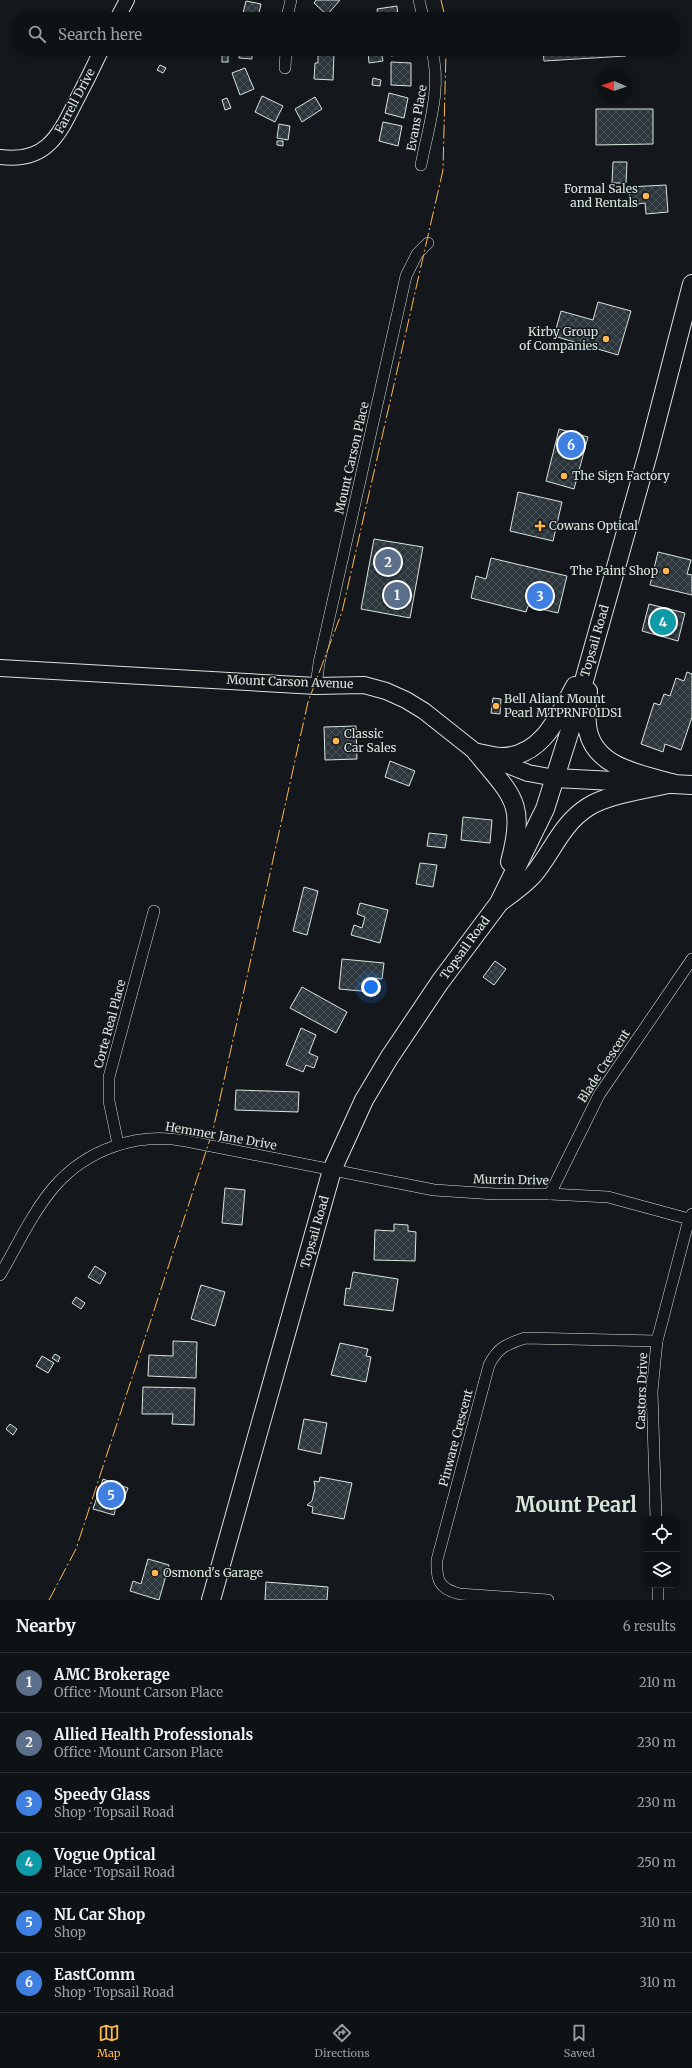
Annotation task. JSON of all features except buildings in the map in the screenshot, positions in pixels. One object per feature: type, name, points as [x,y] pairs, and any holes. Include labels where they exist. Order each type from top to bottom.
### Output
[{"type":"main road","name":"Topsail Road","points":[[211,1600],[332,1170],[364,1100],[389,1058],[440,982],[499,902],[538,823],[555,778],[649,450],[692,284]]},
{"type":"main road","points":[[477,753],[501,757],[517,755],[536,745],[553,726],[589,660]]},
{"type":"main road","points":[[589,660],[587,720],[591,741],[604,757],[613,764],[672,783]]},
{"type":"main road","name":"Mount Carson Avenue","points":[[0,668],[316,686],[364,684],[386,691],[406,700],[424,711],[477,753],[528,773],[555,778]]},
{"type":"main road","points":[[477,753],[510,794],[516,805],[518,820],[516,840],[499,902]]},
{"type":"main road","points":[[555,778],[692,785]]},
{"type":"main road","points":[[499,902],[521,887],[533,875],[560,834],[575,817],[587,807],[599,801],[672,783]]},
{"type":"street","points":[[121,12],[127,0]]},
{"type":"street","points":[[288,12],[291,0]]},
{"type":"street","points":[[419,0],[422,12]]},
{"type":"street","name":"Farrell Drive","points":[[0,157],[27,157],[51,143],[62,130],[99,56]]},
{"type":"street","points":[[285,68],[286,56]]},
{"type":"street","name":"Evans Place","points":[[421,165],[436,86],[436,68],[433,56]]},
{"type":"street","name":"Mount Carson Place","points":[[316,686],[319,663],[406,276],[417,254],[428,243]]},
{"type":"street","name":"Corte Real Place","points":[[118,1144],[109,1106],[109,1077],[154,911]]},
{"type":"street","name":"Blade Crescent","points":[[550,1194],[599,1095],[692,959]]},
{"type":"street","name":"Hemmer Jane Drive","points":[[0,1275],[39,1209],[54,1187],[85,1160],[118,1144],[152,1138],[175,1139],[332,1170]]},
{"type":"street","name":"Murrin Drive","points":[[332,1170],[434,1190],[494,1194],[550,1194],[608,1197],[690,1217]]},
{"type":"street","name":"Castors Drive","points":[[656,1516],[652,1391],[656,1341],[690,1217]]},
{"type":"street","name":"Pinware Crescent","points":[[548,1600],[450,1592],[440,1584],[436,1572],[437,1560],[489,1365],[496,1352],[510,1343],[525,1338],[656,1341]]},
{"type":"street","points":[[658,1588],[658,1600]]},
{"type":"power","points":[[441,0],[444,12]]},
{"type":"power","points":[[49,1600],[76,1549],[213,1130],[308,702],[342,612],[443,170],[446,56]]},
{"type":"place","name":"Formal Sales and Rentals","points":[[646,196]]},
{"type":"place","name":"Kirby Group of Companies","points":[[606,339]]},
{"type":"place","name":"EastComm","points":[[571,445]]},
{"type":"place","name":"The Sign Factory","points":[[564,476]]},
{"type":"place","name":"Cowans Optical","points":[[540,526]]},
{"type":"place","name":"Allied Health Professionals","points":[[388,562]]},
{"type":"place","name":"The Paint Shop","points":[[666,571]]},
{"type":"place","name":"AMC Brokerage","points":[[397,595]]},
{"type":"place","name":"Speedy Glass","points":[[540,596]]},
{"type":"place","name":"Vogue Optical","points":[[663,622]]},
{"type":"place","name":"Bell Aliant Mount Pearl MTPRNF01DS1","points":[[496,706]]},
{"type":"place","name":"Classic Car Sales","points":[[336,741]]},
{"type":"place","name":"NL Car Shop","points":[[111,1495]]},
{"type":"place","name":"Osmond's Garage","points":[[155,1573]]},
{"type":"district","name":"Mount Pearl","points":[[576,1505]]}]
